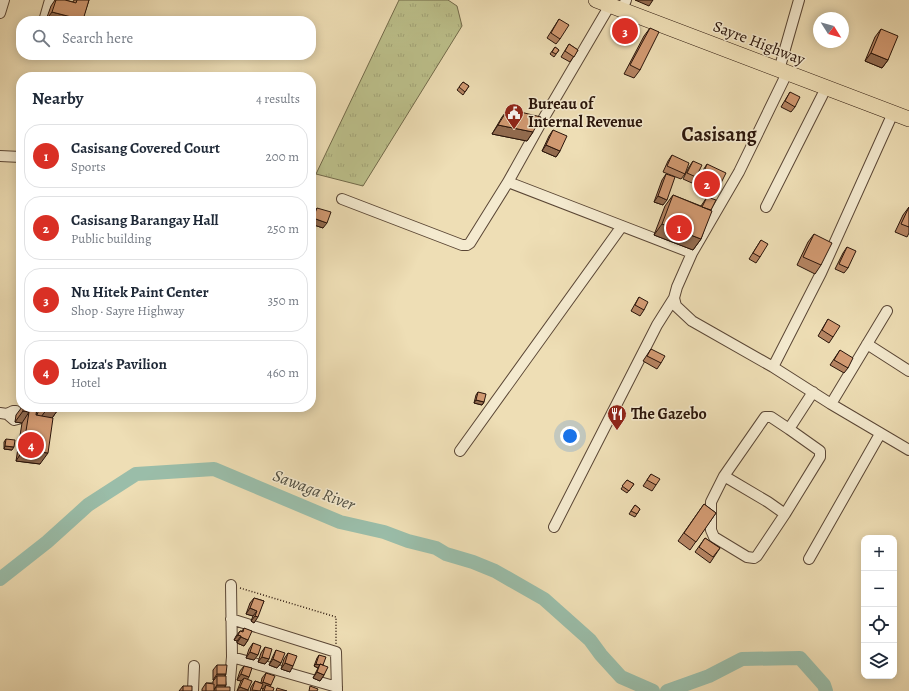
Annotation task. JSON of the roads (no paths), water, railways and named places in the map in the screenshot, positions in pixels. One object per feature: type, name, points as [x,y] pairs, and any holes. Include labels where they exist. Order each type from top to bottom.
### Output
[{"type":"highway","name":"Sayre Highway","points":[[613,4],[909,119]]},
{"type":"street","points":[[0,13],[4,0]]},
{"type":"street","points":[[45,16],[50,0]]},
{"type":"street","points":[[554,527],[657,325],[674,298],[677,287],[692,253],[739,172],[783,71],[799,0]]},
{"type":"street","points":[[342,199],[462,245],[467,245],[470,243],[508,182],[542,121],[613,4]]},
{"type":"street","points":[[766,207],[826,88]]},
{"type":"street","points":[[773,368],[821,273],[893,113]]},
{"type":"street","points":[[0,156],[16,157]]},
{"type":"street","points":[[508,182],[692,253]]},
{"type":"street","points":[[460,451],[622,226]]},
{"type":"street","points":[[674,298],[676,306],[692,321],[909,450]]},
{"type":"street","points":[[831,404],[886,310]]},
{"type":"street","points":[[866,344],[909,371]]},
{"type":"street","points":[[789,429],[813,392]]},
{"type":"street","points":[[765,417],[770,417],[789,429],[820,451],[821,454],[758,556],[754,558],[747,557],[714,537],[711,530],[711,502],[724,476],[765,417]]},
{"type":"street","points":[[809,559],[880,434]]},
{"type":"street","points":[[724,476],[785,514]]},
{"type":"street","points":[[229,691],[232,657],[231,585]]},
{"type":"street","points":[[231,619],[336,652],[337,689],[232,657]]},
{"type":"street","points":[[194,666],[194,691]]},
{"type":"waterway","name":"Sawaga River","points":[[0,579],[47,542],[88,505],[136,474],[214,469],[340,522],[384,532],[408,541],[436,548],[446,554],[473,562],[495,571],[544,599],[590,640],[601,655],[621,677],[653,691]]},
{"type":"waterway","name":"Sawaga River","points":[[667,691],[709,676],[742,659],[800,658],[824,685],[826,691]]},
{"type":"place","name":"Nu Hitek Paint Center","points":[[625,31]]},
{"type":"place","name":"Bureau of Internal Revenue","points":[[514,130]]},
{"type":"place","name":"Casisang Barangay Hall","points":[[707,184]]},
{"type":"place","name":"Casisang Covered Court","points":[[679,228]]},
{"type":"place","name":"The Gazebo","points":[[617,431]]},
{"type":"place","name":"Loiza's Pavilion","points":[[31,445]]},
{"type":"district","name":"Casisang","points":[[719,134]]}]
